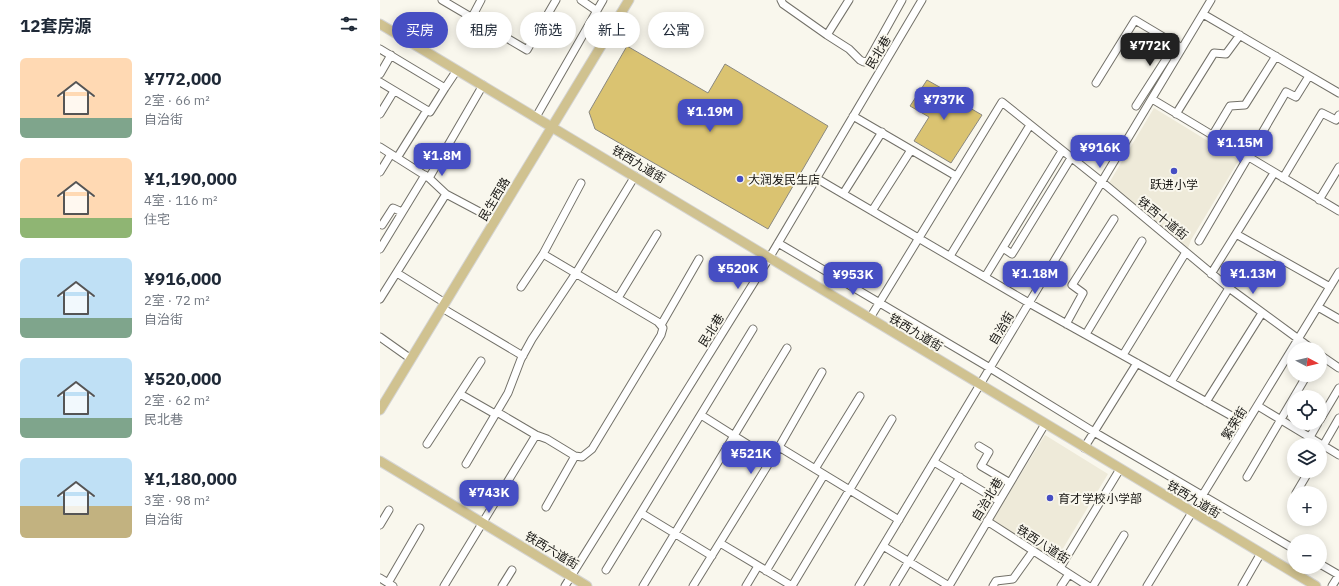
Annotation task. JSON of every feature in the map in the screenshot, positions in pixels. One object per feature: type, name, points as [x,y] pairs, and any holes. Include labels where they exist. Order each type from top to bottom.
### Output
[{"type":"main road","name":"民生西路","points":[[380,410],[629,0]]},
{"type":"main road","name":"铁西九道街","points":[[380,24],[1316,586]]},
{"type":"main road","name":"铁西六道街","points":[[380,461],[587,586]]},
{"type":"street","points":[[442,0],[462,12]]},
{"type":"street","points":[[475,12],[481,0]]},
{"type":"street","points":[[512,41],[527,50],[556,0]]},
{"type":"street","points":[[581,0],[597,11]]},
{"type":"street","points":[[536,117],[603,0]]},
{"type":"street","points":[[781,0],[783,4],[849,49],[864,62],[868,61],[902,0]]},
{"type":"street","points":[[828,35],[849,0]]},
{"type":"street","name":"民北巷","points":[[565,586],[778,243],[922,0]]},
{"type":"street","name":"自治街","points":[[859,586],[1211,0]]},
{"type":"street","points":[[1203,14],[1339,93]]},
{"type":"street","points":[[1096,83],[1136,20],[1182,48]]},
{"type":"street","points":[[1176,114],[1214,53],[1226,54],[1240,35]]},
{"type":"street","points":[[1136,106],[1170,53],[1182,48]]},
{"type":"street","points":[[380,49],[445,88]]},
{"type":"street","points":[[380,74],[391,55]]},
{"type":"street","points":[[1212,136],[1230,106],[1245,105],[1276,56]]},
{"type":"street","points":[[380,82],[430,112],[457,70]]},
{"type":"street","points":[[1199,240],[1286,92],[1296,97],[1309,76]]},
{"type":"street","points":[[380,250],[402,212],[427,176],[483,85]]},
{"type":"street","points":[[380,114],[394,91]]},
{"type":"street","points":[[1152,99],[1339,211]]},
{"type":"street","name":"铁西十道街","points":[[956,176],[1002,102],[1102,182],[1211,274],[1302,342]]},
{"type":"street","points":[[380,172],[394,156],[427,110]]},
{"type":"street","points":[[1283,178],[1322,112],[1336,120],[1339,115]]},
{"type":"street","points":[[853,116],[956,176],[870,318]]},
{"type":"street","points":[[950,256],[1030,124]]},
{"type":"street","points":[[843,194],[882,132]]},
{"type":"street","points":[[380,147],[427,176],[446,194],[495,220]]},
{"type":"street","points":[[872,211],[911,150]]},
{"type":"street","points":[[985,277],[1062,151]]},
{"type":"street","points":[[1003,248],[1012,254],[1071,158]]},
{"type":"street","points":[[1319,200],[1339,167]]},
{"type":"street","points":[[1211,274],[1274,173]]},
{"type":"street","points":[[466,464],[508,393],[532,338],[576,273],[635,176]]},
{"type":"street","points":[[816,178],[1029,303],[1246,424]]},
{"type":"street","points":[[521,288],[543,254],[581,183]]},
{"type":"street","points":[[380,299],[446,194]]},
{"type":"street","points":[[382,225],[393,208],[402,212]]},
{"type":"street","points":[[1066,324],[1083,294],[1072,285],[1114,219]]},
{"type":"street","points":[[618,298],[657,234]]},
{"type":"street","points":[[1236,234],[1330,287]]},
{"type":"street","points":[[1086,334],[1142,240]]},
{"type":"street","points":[[778,243],[990,368],[1094,432],[1203,494],[1287,545]]},
{"type":"street","points":[[1123,355],[1186,252]]},
{"type":"street","points":[[460,394],[536,435],[547,439],[575,456],[582,457],[592,449],[661,334],[663,328],[658,322],[543,254]]},
{"type":"street","points":[[661,325],[699,259]]},
{"type":"street","name":"繁荣街","points":[[1147,586],[1339,272]]},
{"type":"street","points":[[396,273],[523,356]]},
{"type":"street","points":[[1171,382],[1229,288]]},
{"type":"street","points":[[1318,307],[1339,319]]},
{"type":"street","points":[[1206,402],[1262,313]]},
{"type":"street","points":[[606,570],[753,329]]},
{"type":"street","points":[[380,337],[411,359]]},
{"type":"street","points":[[643,586],[787,348]]},
{"type":"street","points":[[1327,360],[1339,368]]},
{"type":"street","points":[[427,444],[480,361]]},
{"type":"street","points":[[1084,448],[1137,363]]},
{"type":"street","points":[[693,586],[771,459],[822,372]]},
{"type":"street","points":[[1247,477],[1303,382]]},
{"type":"street","points":[[1327,408],[1339,388]]},
{"type":"street","points":[[815,469],[860,396]]},
{"type":"street","points":[[1258,406],[1310,437],[1314,430]]},
{"type":"street","points":[[700,415],[771,459]]},
{"type":"street","points":[[1327,439],[1339,418]]},
{"type":"street","points":[[720,543],[792,586],[892,419]]},
{"type":"street","name":"自治北巷","points":[[949,586],[1045,424]]},
{"type":"street","points":[[444,586],[536,435]]},
{"type":"street","points":[[979,446],[989,452],[981,466],[1010,483]]},
{"type":"street","points":[[778,447],[899,520]]},
{"type":"street","points":[[1327,450],[1339,455]]},
{"type":"street","points":[[546,506],[575,456]]},
{"type":"street","points":[[934,462],[999,501]]},
{"type":"street","points":[[1060,568],[1120,469]]},
{"type":"street","points":[[766,571],[824,475]]},
{"type":"street","points":[[894,586],[960,477]]},
{"type":"street","points":[[380,525],[389,510]]},
{"type":"street","points":[[641,513],[712,556]]},
{"type":"street","name":"铁西八道街","points":[[987,521],[1088,586]]},
{"type":"street","points":[[380,578],[390,584],[420,528]]},
{"type":"street","points":[[1093,586],[1124,535]]},
{"type":"street","points":[[883,546],[949,586]]},
{"type":"street","points":[[993,586],[996,581],[1013,579],[1033,551]]},
{"type":"street","points":[[1242,586],[1261,553]]},
{"type":"street","points":[[746,586],[758,566]]},
{"type":"street","points":[[1327,568],[1339,575],[1332,586]]},
{"type":"street","points":[[502,586],[512,570]]},
{"type":"street","points":[[1061,586],[1069,574]]},
{"type":"shaded area","name":"跃进小学","points":[[1154,108],[1239,160],[1191,240],[1188,248],[1109,183]]},
{"type":"shaded area","name":"育才学校小学部","points":[[1045,435],[1108,474],[1056,560],[992,521]]},
{"type":"building","name":"大润发民生店","points":[[626,48],[630,48],[708,93],[725,64],[828,126],[768,229],[595,129],[589,112]]},
{"type":"building","points":[[927,80],[952,94],[951,97],[982,115],[951,163],[914,141],[929,117],[910,106]]},
{"type":"place","name":"跃进小学","points":[[1174,171]]},
{"type":"place","name":"大润发民生店","points":[[740,179]]},
{"type":"place","name":"育才学校小学部","points":[[1050,498]]}]
